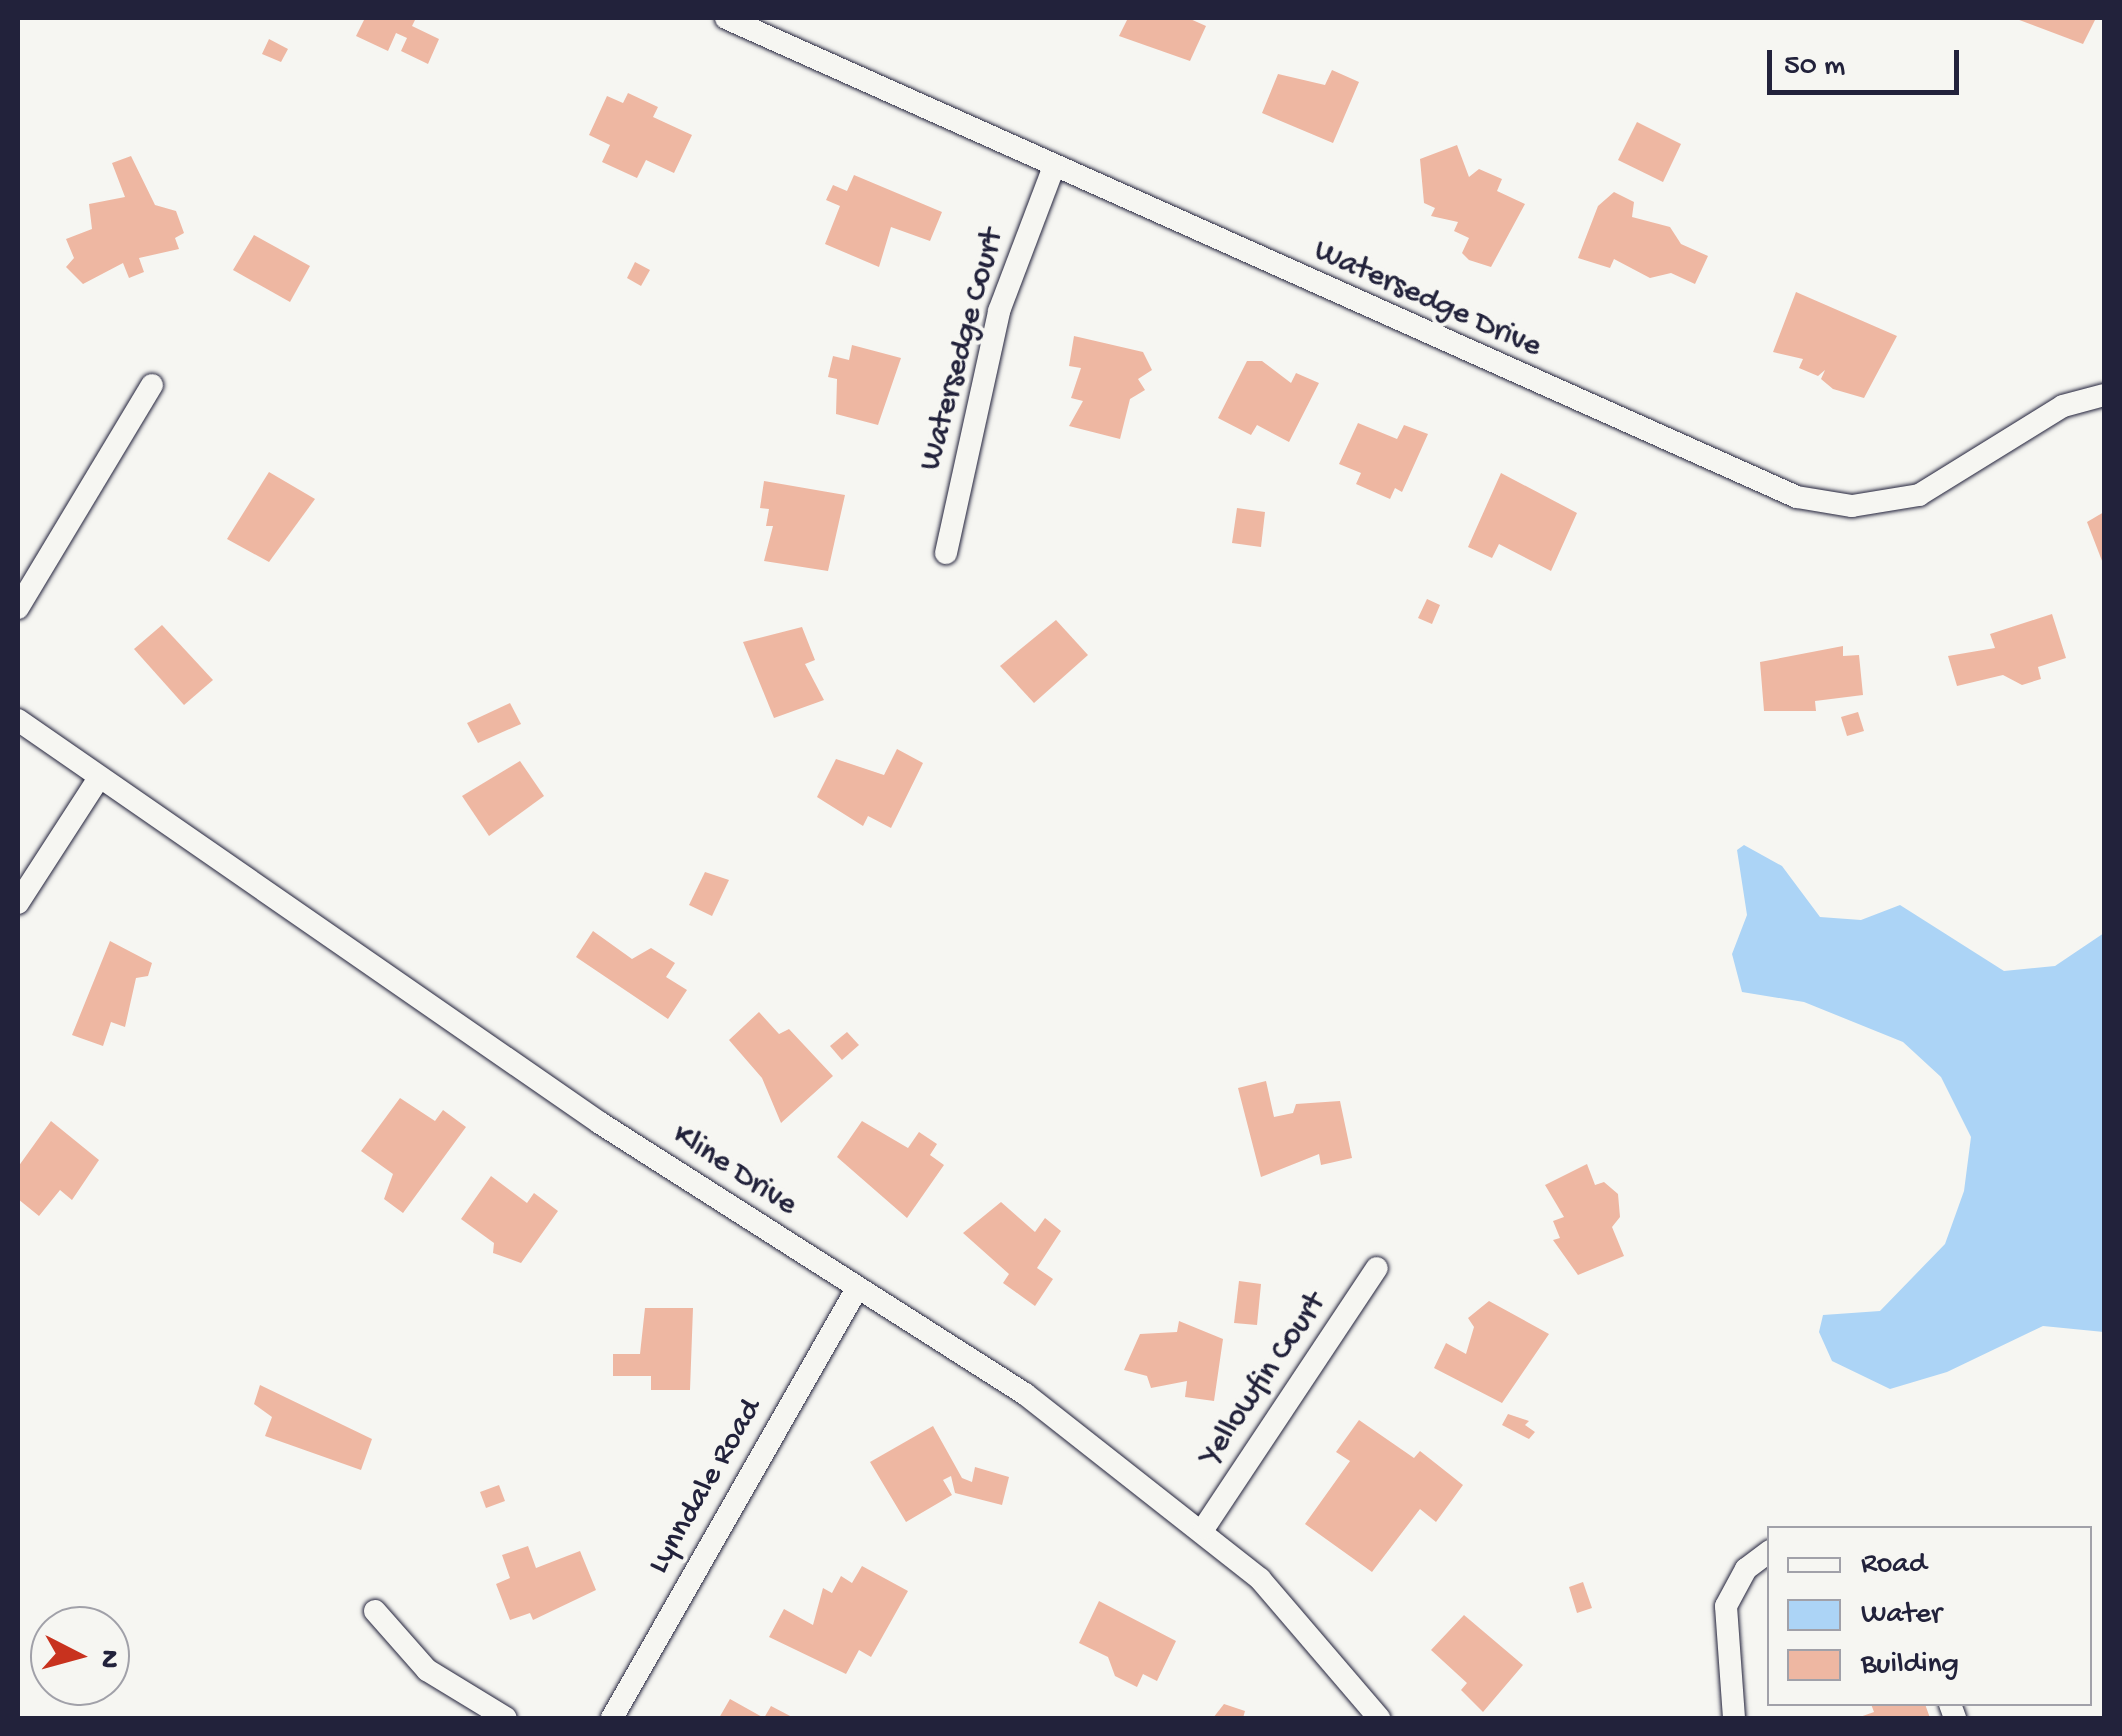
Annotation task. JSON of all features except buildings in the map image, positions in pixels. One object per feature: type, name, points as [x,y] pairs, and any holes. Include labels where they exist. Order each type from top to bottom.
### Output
[{"type":"street","name":"Watersedge Drive","points":[[726,18],[1451,348],[1818,503],[1869,505],[1919,495],[2064,406],[2104,395]]},
{"type":"street","name":"Watersedge Court","points":[[946,554],[999,311],[1054,166]]},
{"type":"street","points":[[18,608],[152,385]]},
{"type":"street","name":"Kline Drive","points":[[18,720],[569,1102],[1025,1394],[1204,1528],[1260,1579],[1378,1718]]},
{"type":"street","points":[[18,903],[99,778]]},
{"type":"street","name":"Yellowfin Court","points":[[1204,1528],[1377,1268]]},
{"type":"street","name":"Lynndale Road","points":[[612,1718],[857,1288]]},
{"type":"street","points":[[1734,1718],[1726,1606],[1746,1569],[1767,1552]]},
{"type":"street","points":[[375,1611],[426,1670],[506,1718]]},
{"type":"water","points":[[1744,845],[1782,866],[1820,917],[1861,920],[1900,905],[2004,971],[2055,966],[2104,933],[2104,1332],[2043,1326],[1947,1372],[1890,1389],[1832,1361],[1819,1332],[1823,1315],[1880,1311],[1945,1244],[1964,1191],[1971,1137],[1941,1077],[1903,1042],[1804,1002],[1742,992],[1732,954],[1747,915],[1737,850]]}]
